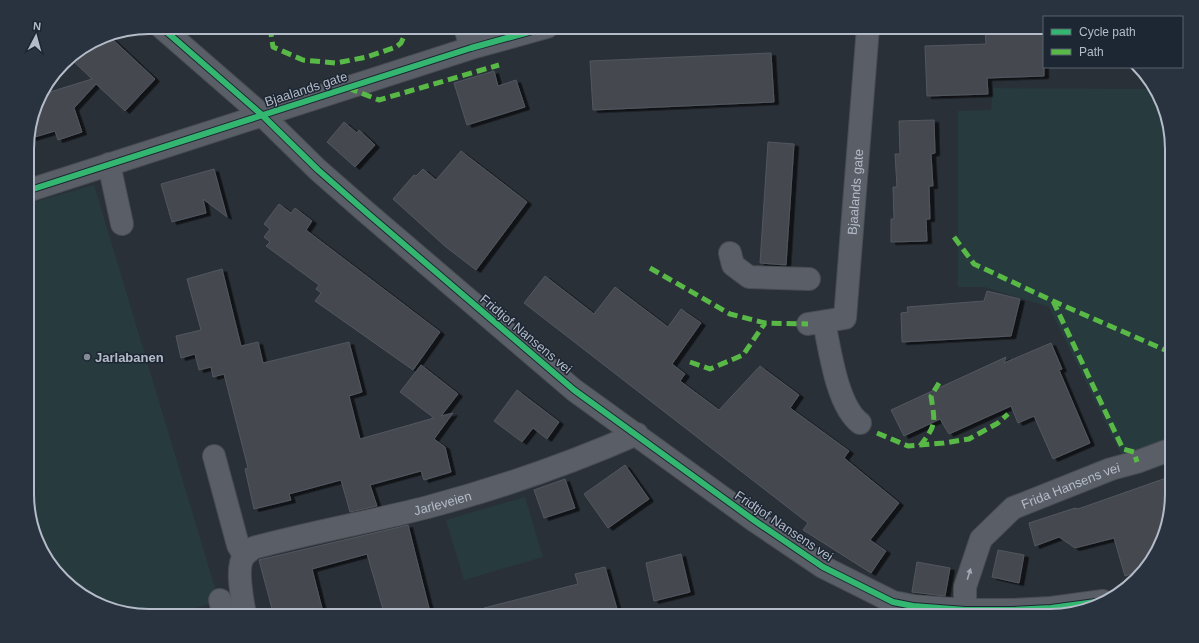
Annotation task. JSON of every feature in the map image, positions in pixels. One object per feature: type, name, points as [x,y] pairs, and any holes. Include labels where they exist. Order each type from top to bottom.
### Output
[{"type":"street","name":"Fridtjof Nansens vei","points":[[169,34],[262,115],[318,170],[422,261],[574,390],[637,434],[755,521],[823,567],[899,609]]},
{"type":"street","points":[[467,34],[471,48]]},
{"type":"street","name":"Bjaalands gate","points":[[34,189],[471,48],[522,34]]},
{"type":"street","name":"Bjaalands gate","points":[[860,423],[853,418],[837,384],[816,323],[845,318],[867,34]]},
{"type":"street","points":[[109,164],[122,224]]},
{"type":"street","points":[[730,253],[733,265],[750,277],[809,279]]},
{"type":"street","name":"Jarleveien","points":[[244,555],[253,548],[428,507],[513,482],[591,454],[637,434]]},
{"type":"street","name":"Frida Hansens vei","points":[[964,609],[965,587],[981,539],[1013,508],[1111,469],[1138,462],[1165,452]]},
{"type":"street","points":[[214,456],[238,545],[244,555],[241,561],[240,574],[244,609]]},
{"type":"street","points":[[1008,609],[1051,608],[1086,603]]},
{"type":"green space","points":[[993,88],[1148,89],[1153,98],[1161,119],[1165,149],[1165,441],[1134,452],[1121,454],[1049,307],[984,287],[958,287],[958,111],[991,110]]},
{"type":"green space","name":"Jarlabanen","points":[[94,185],[219,601],[192,609],[149,609],[119,605],[85,590],[68,575],[49,552],[38,524],[34,494],[34,202]]},
{"type":"green space","points":[[525,497],[543,557],[464,580],[446,520]]},
{"type":"building","points":[[985,34],[1043,34],[1044,76],[987,78],[988,94],[927,96],[925,46],[986,44]]},
{"type":"building","points":[[113,40],[155,79],[125,111],[96,84],[74,108],[82,132],[58,140],[55,131],[35,137],[38,119],[48,92],[92,79],[74,62],[91,49]]},
{"type":"building","points":[[771,53],[774,102],[593,110],[590,61]]},
{"type":"building","points":[[494,71],[498,86],[516,80],[525,107],[467,125],[454,83]]},
{"type":"building","points":[[934,120],[935,153],[931,154],[933,186],[929,186],[930,219],[926,219],[927,241],[891,242],[891,219],[894,219],[893,187],[897,187],[895,154],[900,154],[899,121]]},
{"type":"building","points":[[344,122],[357,133],[359,130],[375,145],[355,167],[327,142]]},
{"type":"building","points":[[768,142],[794,144],[786,265],[760,263]]},
{"type":"building","points":[[461,151],[527,202],[476,270],[446,247],[393,199],[414,175],[416,176],[423,169],[436,180]]},
{"type":"building","points":[[214,169],[227,217],[203,199],[206,213],[172,222],[161,184]]},
{"type":"building","points":[[279,204],[291,213],[295,208],[312,221],[306,230],[440,332],[413,370],[315,301],[321,293],[316,289],[319,285],[266,246],[270,242],[264,237],[270,229],[264,224]]},
{"type":"building","points":[[222,269],[241,346],[258,342],[263,363],[349,342],[362,392],[349,396],[360,439],[434,418],[400,392],[421,365],[458,394],[441,416],[453,413],[434,439],[445,447],[451,472],[424,480],[421,471],[370,485],[377,506],[350,512],[341,480],[289,494],[291,500],[254,509],[245,469],[248,468],[224,374],[213,377],[211,367],[199,370],[195,354],[181,358],[176,336],[201,330],[187,279]]},
{"type":"building","points":[[545,276],[594,314],[615,287],[668,327],[681,309],[701,323],[672,364],[685,374],[680,381],[719,410],[760,366],[799,395],[790,408],[849,451],[844,458],[899,503],[870,540],[886,551],[871,573],[803,530],[808,523],[524,303]]},
{"type":"building","points":[[987,291],[1020,299],[1011,336],[902,342],[901,313],[908,312],[907,307],[984,301]]},
{"type":"building","points":[[1051,343],[1062,369],[1059,370],[1090,443],[1053,459],[1034,416],[1018,423],[1011,406],[949,434],[940,419],[904,436],[891,410],[1006,357],[1004,363]]},
{"type":"building","points":[[517,390],[559,422],[547,439],[533,428],[522,442],[494,421]]},
{"type":"building","points":[[625,465],[649,499],[608,528],[584,494]]},
{"type":"building","points":[[1165,478],[1164,509],[1161,524],[1146,558],[1132,574],[1125,576],[1114,538],[1075,548],[1059,537],[1035,546],[1029,523],[1075,508],[1078,509]]},
{"type":"building","points":[[565,479],[575,508],[544,518],[534,490]]},
{"type":"building","points":[[408,525],[429,609],[383,609],[367,554],[312,569],[322,609],[272,609],[259,560]]},
{"type":"building","points":[[998,550],[1024,555],[1019,583],[992,577]]},
{"type":"building","points":[[681,554],[690,592],[654,601],[646,563]]},
{"type":"building","points":[[917,562],[950,568],[945,596],[912,592]]},
{"type":"building","points":[[605,567],[617,609],[484,609],[578,584],[575,574]]},
{"type":"marked path","points":[[271,34],[273,47],[303,60],[336,63],[367,57],[396,47],[401,43],[405,34]]},
{"type":"marked path","points":[[348,88],[379,100],[499,65]]},
{"type":"marked path","points":[[954,237],[974,264],[1053,301],[1165,350]]},
{"type":"marked path","points":[[650,268],[730,314],[765,323],[808,324]]},
{"type":"marked path","points":[[1053,301],[1123,449],[1134,452],[1137,462]]},
{"type":"marked path","points":[[690,362],[710,369],[743,355],[765,323]]},
{"type":"marked path","points":[[920,446],[932,428],[934,418],[931,396],[939,383]]},
{"type":"marked path","points":[[877,433],[908,446],[944,443],[969,439],[998,423],[1008,414]]},
{"type":"cycle path","points":[[169,34],[262,115],[318,170],[574,390],[755,521],[823,567],[893,602],[913,606],[952,609]]},
{"type":"cycle path","points":[[34,189],[471,48],[522,34]]},
{"type":"cycle path","points":[[1032,609],[1086,603]]},
{"type":"place","name":"Jarlabanen","points":[[87,357]]}]
